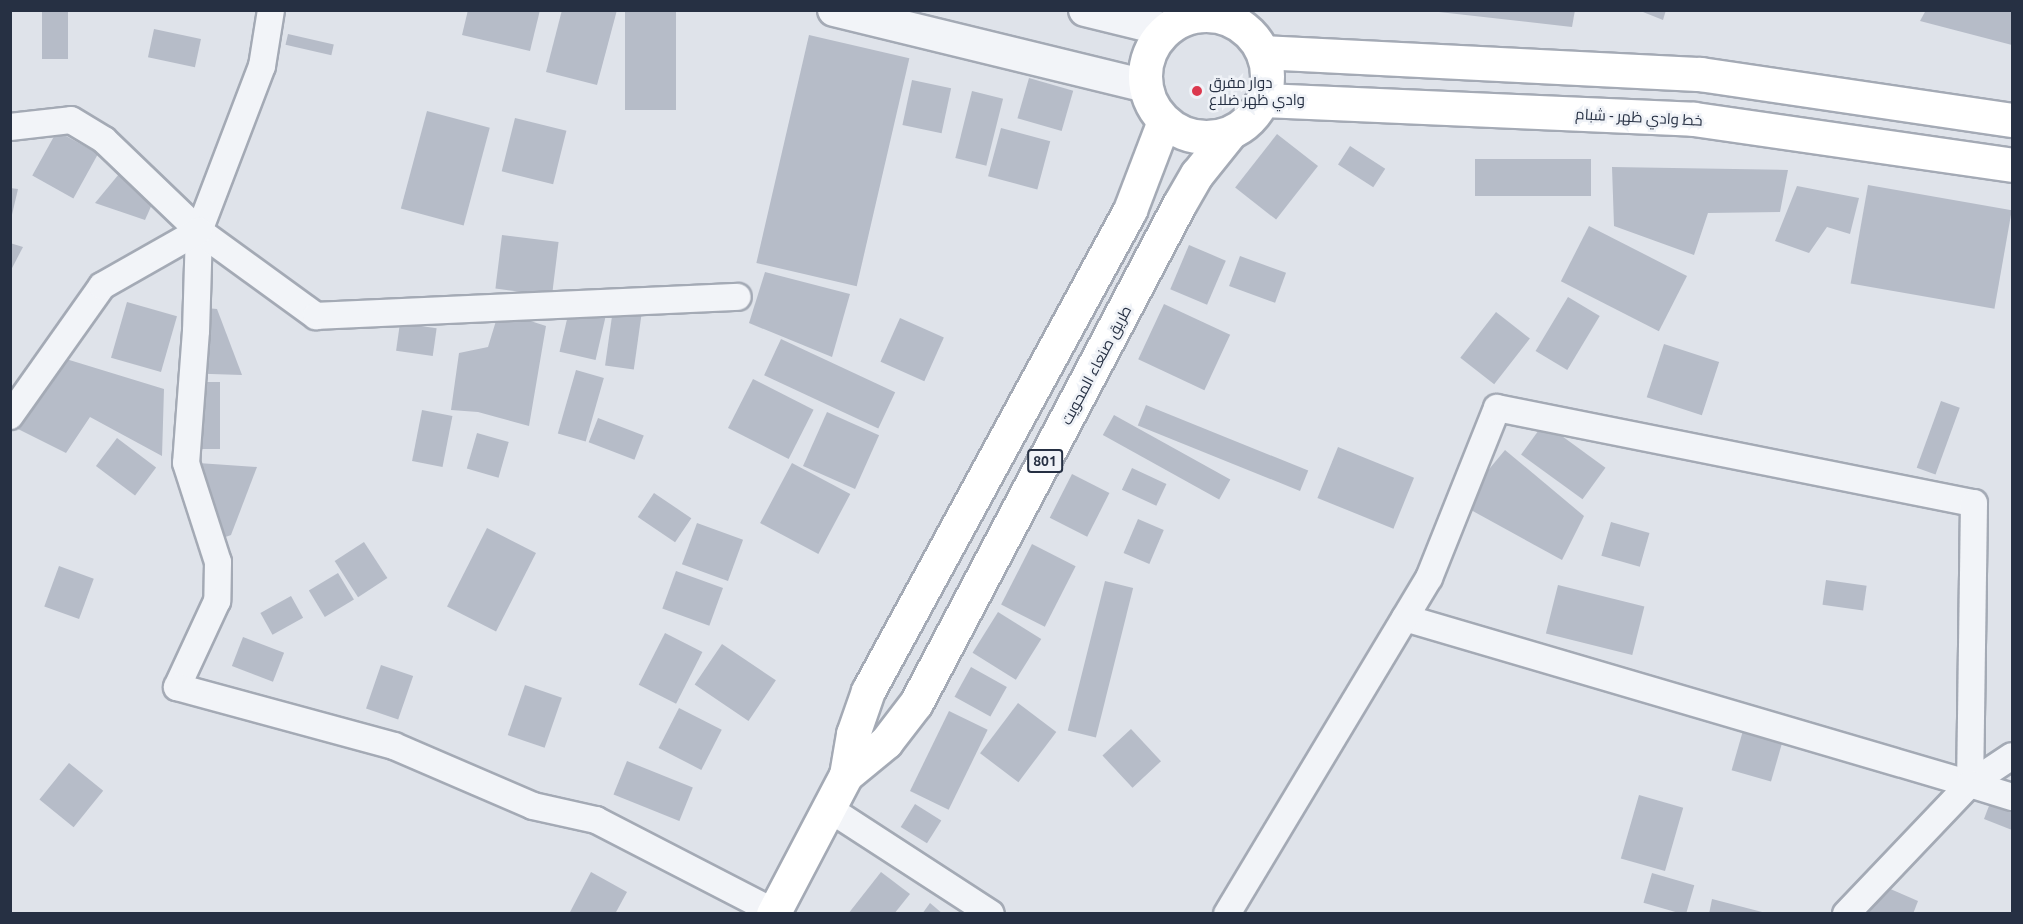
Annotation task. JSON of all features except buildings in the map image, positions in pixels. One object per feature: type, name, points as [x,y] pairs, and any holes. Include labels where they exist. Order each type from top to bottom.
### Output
[{"type":"main road","points":[[1213,13],[1233,21],[1251,33],[1263,52],[1268,76],[1263,100],[1249,120],[1229,134],[1204,138],[1181,132],[1164,121],[1152,105],[1146,86],[1146,65],[1154,45],[1167,30],[1188,18],[1213,13]]},
{"type":"main road","points":[[1263,52],[1700,74],[2013,120]]},
{"type":"main road","name":"خط وادي ظهر - شبام","points":[[1263,100],[1694,119],[2013,165]]},
{"type":"main road","name":"طريق صنعاء المحويت","points":[[774,913],[846,775],[853,734],[868,691],[1130,210],[1164,121]]},
{"type":"main road","name":"طريق صنعاء المحويت","points":[[846,775],[886,742],[916,703],[1180,203],[1212,153],[1229,134]]},
{"type":"street","points":[[271,10],[262,66],[199,231],[196,331],[186,463],[218,562],[217,601],[177,687],[394,746],[533,806],[596,820],[774,913]]},
{"type":"street","points":[[834,10],[1146,86]]},
{"type":"street","points":[[1085,10],[1167,30]]},
{"type":"street","points":[[10,128],[71,120],[104,140],[199,231],[316,316],[738,297]]},
{"type":"street","points":[[10,416],[102,286],[199,231]]},
{"type":"street","points":[[1227,914],[1429,578],[1497,408],[1974,503],[1970,784]]},
{"type":"street","points":[[1405,618],[2013,797]]},
{"type":"street","points":[[1846,914],[1970,784],[2013,756]]},
{"type":"street","points":[[828,808],[992,914]]},
{"type":"place","name":"دوار مفرق وادي ظهر ضلاع","points":[[1197,91]]}]
